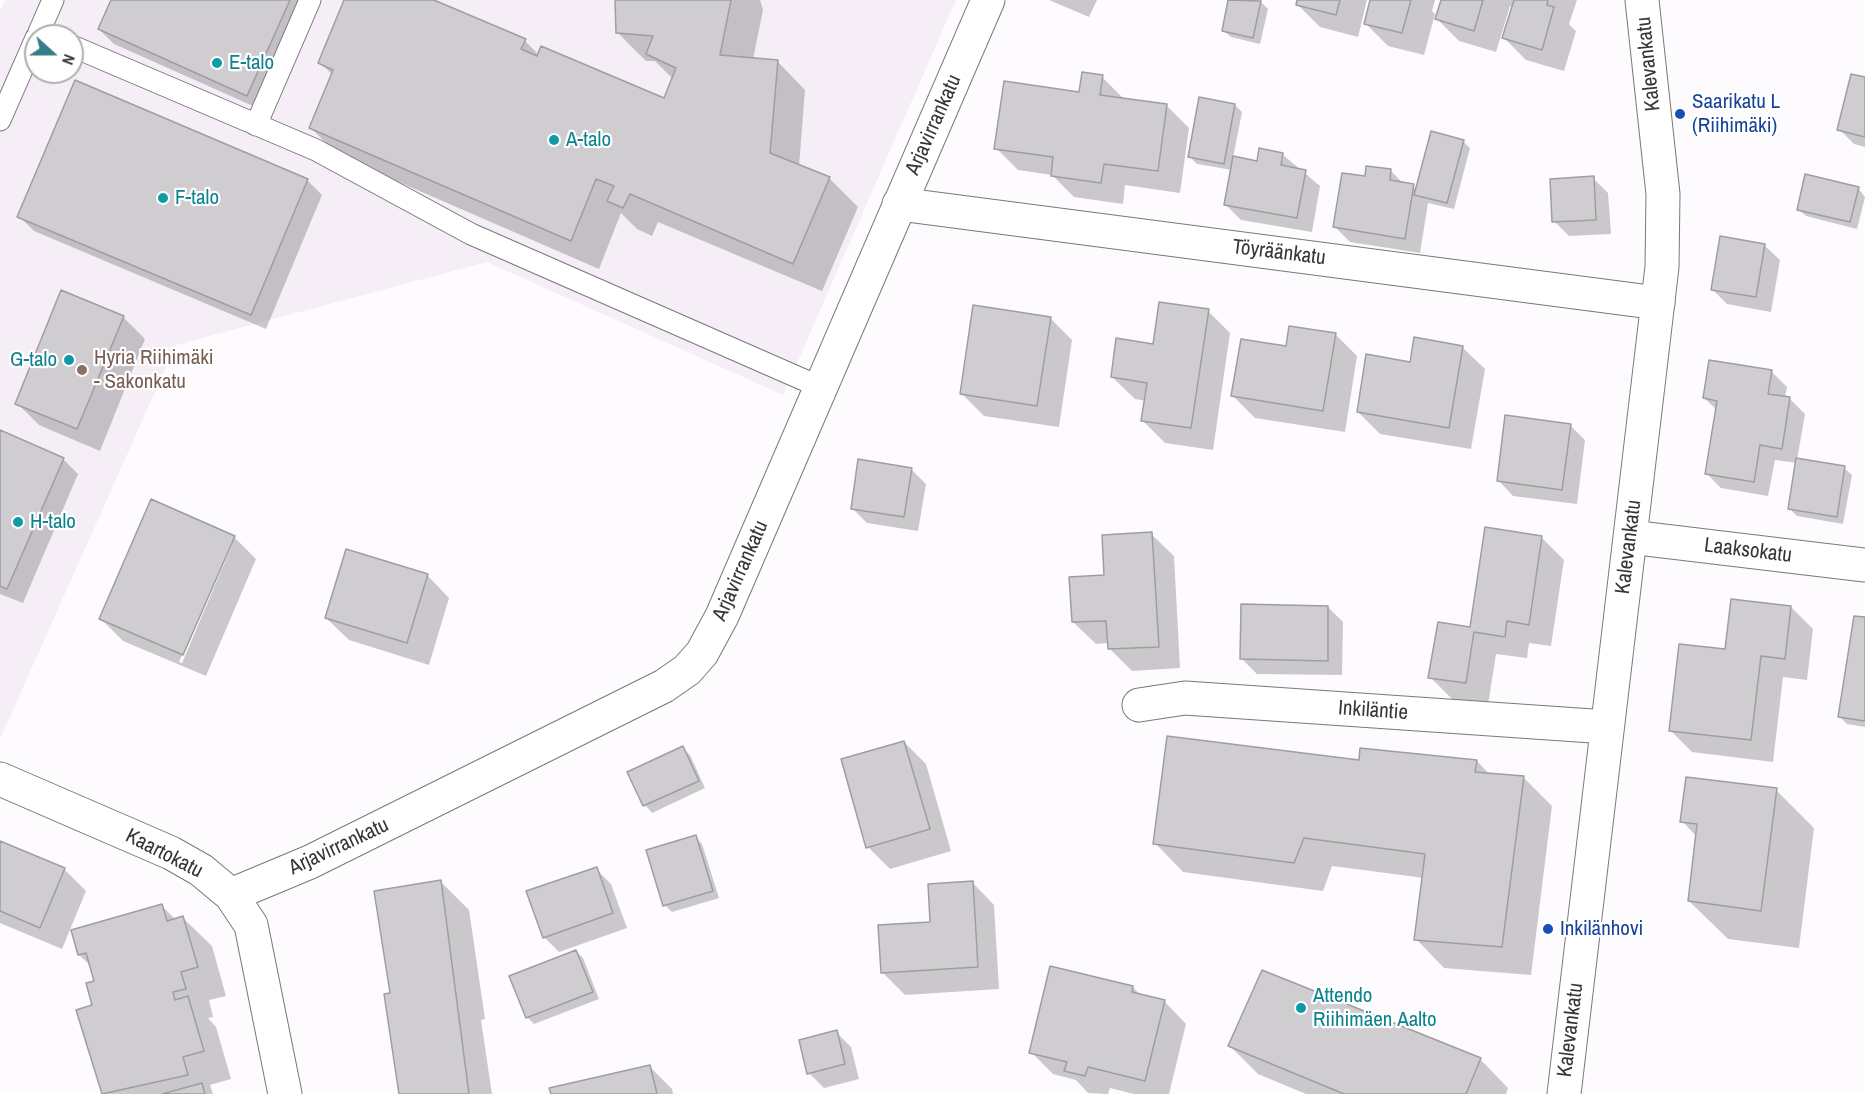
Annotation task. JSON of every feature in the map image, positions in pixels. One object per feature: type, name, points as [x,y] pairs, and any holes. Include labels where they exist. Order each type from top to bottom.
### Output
[{"type":"street","name":"Arjavirrankatu","points":[[231,895],[310,862],[664,686],[687,670],[702,653],[722,616],[988,0]]},
{"type":"street","name":"Kalevankatu","points":[[1564,1094],[1662,267],[1663,194],[1642,0]]},
{"type":"street","name":"Töyräänkatu","points":[[899,204],[1658,303]]},
{"type":"street","name":"Laaksokatu","points":[[1630,537],[1865,565]]},
{"type":"street","name":"Inkiläntie","points":[[1139,705],[1185,698],[1607,727]]},
{"type":"street","name":"Kaartokatu","points":[[0,779],[171,854],[201,870],[231,895],[251,925],[285,1094]]},
{"type":"lane","points":[[44,24],[53,0]]},
{"type":"lane","points":[[256,125],[310,0]]},
{"type":"lane","points":[[84,51],[316,150],[471,234],[820,387]]},
{"type":"lane","points":[[0,120],[24,70]]},
{"type":"shaded area","name":"Hyria Riihimäki - Sakonkatu","points":[[5,0],[956,0],[783,395],[487,262],[176,345],[0,739],[0,11]]},
{"type":"building","name":"E-talo","points":[[111,0],[290,0],[247,96],[98,29]]},
{"type":"building","name":"A-talo","points":[[344,0],[434,0],[526,39],[521,49],[537,56],[541,46],[664,98],[676,68],[646,54],[653,36],[616,33],[615,0],[731,0],[720,55],[778,60],[770,153],[830,177],[793,264],[630,194],[623,208],[607,201],[614,186],[596,179],[571,241],[309,128],[333,70],[318,63]]},
{"type":"building","points":[[1228,0],[1261,1],[1253,38],[1222,31]]},
{"type":"building","points":[[1297,0],[1340,0],[1336,15],[1296,5]]},
{"type":"building","points":[[1370,0],[1411,0],[1402,33],[1364,24]]},
{"type":"building","points":[[1441,0],[1483,0],[1474,31],[1435,19]]},
{"type":"building","points":[[1514,0],[1548,0],[1547,5],[1554,7],[1542,50],[1502,38]]},
{"type":"building","points":[[1082,72],[1103,75],[1100,95],[1167,104],[1158,171],[1104,164],[1101,183],[1051,176],[1053,157],[994,149],[1004,81],[1079,92]]},
{"type":"building","points":[[1851,74],[1865,77],[1865,137],[1837,130]]},
{"type":"building","name":"F-talo","points":[[73,84],[84,84],[308,179],[251,315],[17,217]]},
{"type":"building","points":[[1199,97],[1235,104],[1224,164],[1188,157]]},
{"type":"building","points":[[1431,131],[1464,140],[1447,203],[1414,195]]},
{"type":"building","points":[[1259,148],[1283,153],[1281,165],[1306,170],[1297,218],[1224,205],[1233,156],[1257,161]]},
{"type":"building","points":[[1366,166],[1391,169],[1390,180],[1414,184],[1405,239],[1333,227],[1342,173],[1365,176]]},
{"type":"building","points":[[1805,174],[1859,187],[1850,222],[1797,210]]},
{"type":"building","points":[[1594,176],[1596,220],[1552,222],[1550,179]]},
{"type":"building","points":[[1720,236],[1765,244],[1756,297],[1711,290]]},
{"type":"building","name":"G-talo","points":[[61,290],[124,316],[77,429],[15,404]]},
{"type":"building","points":[[1159,302],[1209,309],[1191,428],[1141,421],[1147,383],[1111,377],[1116,338],[1153,344]]},
{"type":"building","points":[[973,305],[1051,317],[1037,406],[960,394]]},
{"type":"building","points":[[1289,326],[1336,333],[1323,411],[1231,396],[1241,339],[1286,346]]},
{"type":"building","points":[[1414,337],[1463,346],[1449,428],[1357,412],[1366,354],[1410,362]]},
{"type":"building","points":[[1709,360],[1772,370],[1768,394],[1790,397],[1782,449],[1760,445],[1754,482],[1705,474],[1717,401],[1703,398]]},
{"type":"building","points":[[1505,415],[1571,424],[1562,490],[1497,481]]},
{"type":"building","name":"H-talo","points":[[0,430],[64,458],[7,589],[0,586]]},
{"type":"building","points":[[1796,458],[1845,466],[1837,517],[1788,509]]},
{"type":"building","points":[[858,459],[912,468],[904,517],[851,509]]},
{"type":"building","points":[[151,499],[235,536],[183,655],[99,619]]},
{"type":"building","points":[[1485,527],[1542,536],[1529,625],[1507,621],[1505,637],[1474,632],[1466,683],[1428,678],[1438,622],[1470,627]]},
{"type":"building","points":[[1152,532],[1159,647],[1108,649],[1106,621],[1072,622],[1069,577],[1104,575],[1102,535]]},
{"type":"building","points":[[346,549],[428,574],[407,643],[325,618]]},
{"type":"building","points":[[1731,599],[1791,606],[1785,659],[1761,656],[1751,740],[1669,731],[1679,644],[1725,649]]},
{"type":"building","points":[[1241,604],[1328,606],[1328,661],[1240,659]]},
{"type":"building","points":[[1854,616],[1865,617],[1865,721],[1838,717]]},
{"type":"building","points":[[1167,736],[1359,760],[1360,748],[1477,760],[1475,772],[1524,776],[1502,947],[1414,940],[1425,854],[1304,838],[1294,863],[1153,844]]},
{"type":"building","points":[[904,741],[930,829],[866,848],[841,759]]},
{"type":"building","points":[[683,746],[699,781],[643,806],[627,772]]},
{"type":"building","points":[[1686,777],[1777,788],[1761,911],[1688,901],[1697,824],[1680,822]]},
{"type":"building","points":[[696,835],[713,891],[663,906],[646,850]]},
{"type":"building","points":[[0,841],[65,868],[40,928],[0,911]]},
{"type":"building","points":[[597,867],[613,913],[543,938],[526,891]]},
{"type":"building","points":[[441,880],[469,1094],[399,1094],[384,994],[390,993],[374,891]]},
{"type":"building","points":[[973,881],[978,967],[881,973],[878,925],[930,922],[928,884]]},
{"type":"building","points":[[162,904],[167,921],[183,916],[198,967],[181,972],[186,989],[173,992],[175,1000],[188,996],[204,1051],[183,1057],[188,1075],[102,1094],[76,1010],[92,1005],[86,983],[94,981],[86,953],[78,955],[71,930]]},
{"type":"building","points":[[576,950],[593,992],[526,1018],[509,976]]},
{"type":"building","points":[[1050,966],[1133,986],[1132,992],[1165,1000],[1145,1081],[1088,1067],[1085,1076],[1064,1071],[1067,1062],[1029,1053]]},
{"type":"building","name":"Attendo Riihimäen Aalto","points":[[1262,970],[1481,1058],[1466,1094],[1344,1094],[1228,1046]]},
{"type":"building","points":[[837,1030],[845,1064],[807,1074],[799,1040]]},
{"type":"building","points":[[650,1065],[657,1094],[551,1094],[549,1088]]},
{"type":"building","points":[[202,1083],[205,1094],[162,1094]]},
{"type":"place","name":"E-talo","points":[[217,63]]},
{"type":"place","name":"Saarikatu L (Riihimäki)","points":[[1680,114]]},
{"type":"place","name":"A-talo","points":[[554,140]]},
{"type":"place","name":"F-talo","points":[[163,198]]},
{"type":"place","name":"G-talo","points":[[69,360]]},
{"type":"place","name":"Hyria Riihimäki - Sakonkatu","points":[[82,370]]},
{"type":"place","name":"H-talo","points":[[18,522]]},
{"type":"place","name":"Inkilänhovi","points":[[1548,929]]},
{"type":"place","name":"Attendo Riihimäen Aalto","points":[[1301,1008]]}]
